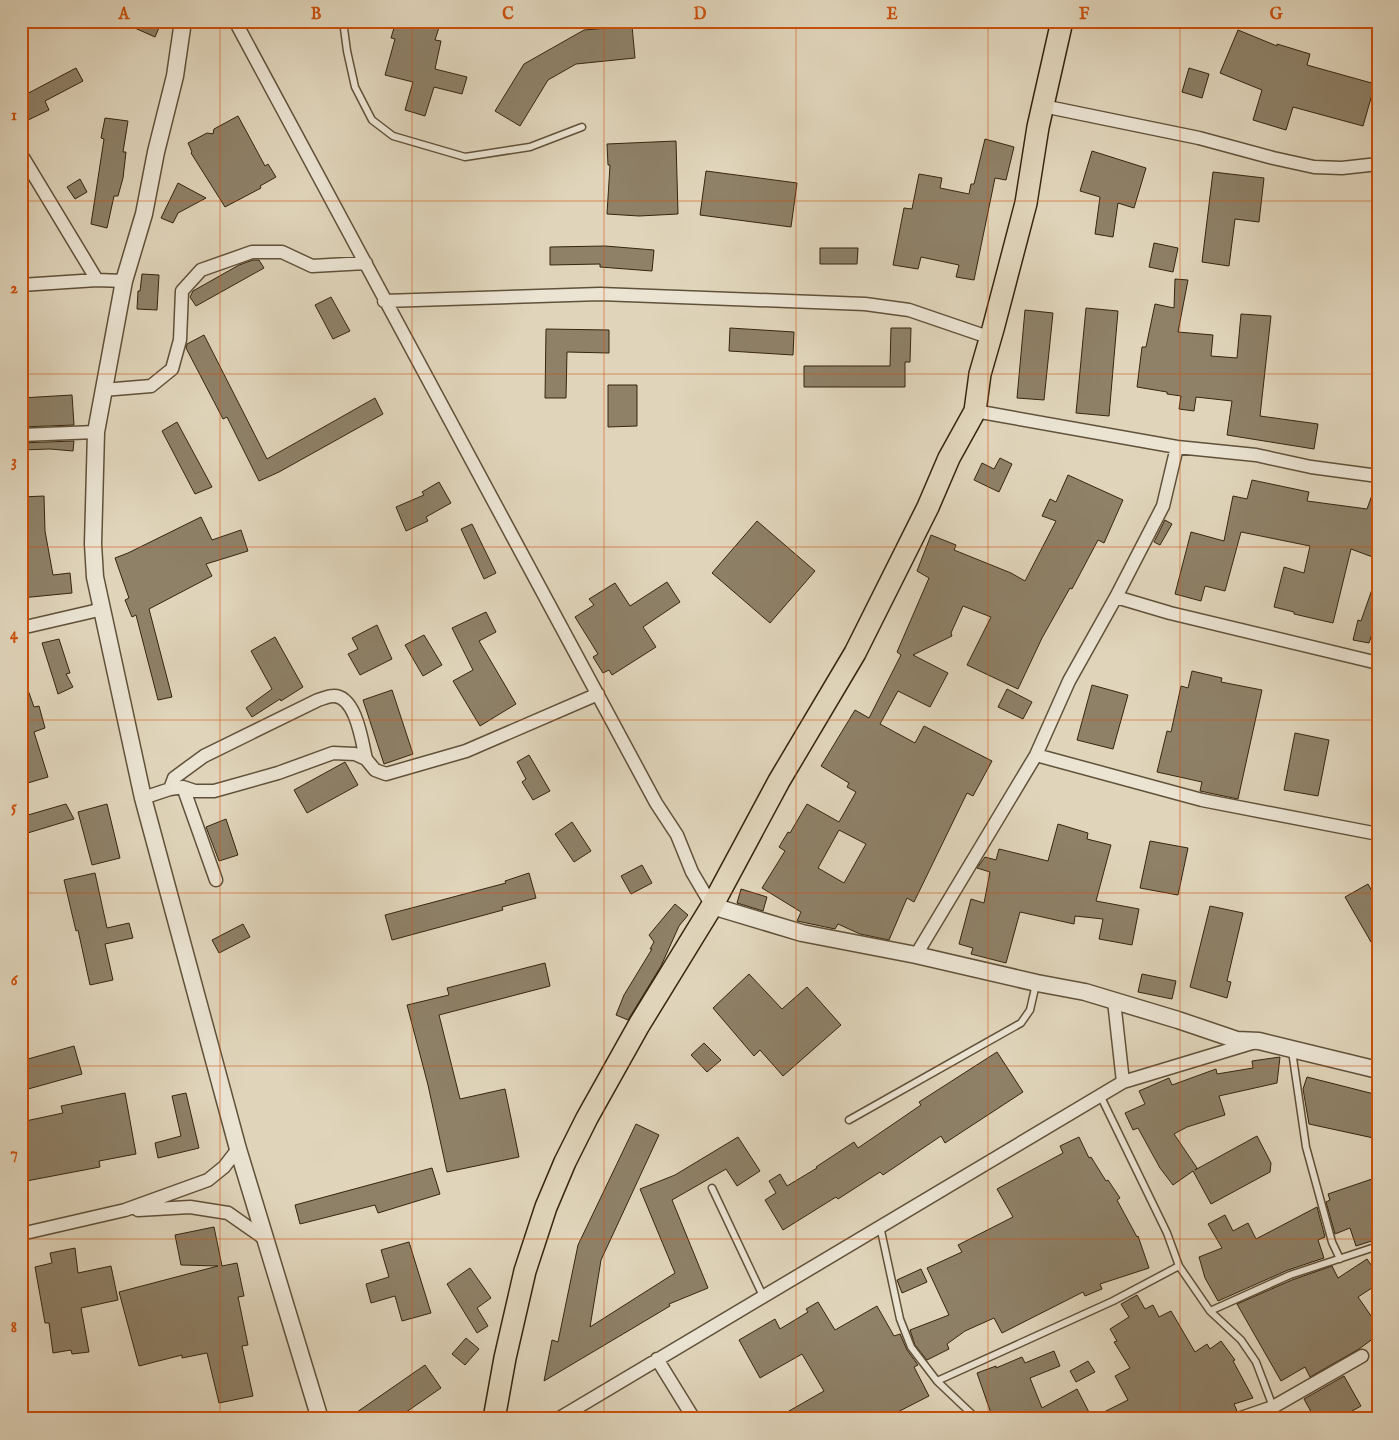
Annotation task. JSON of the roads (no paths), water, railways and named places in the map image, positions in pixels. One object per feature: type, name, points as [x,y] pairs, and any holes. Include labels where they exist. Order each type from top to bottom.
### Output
[{"type":"main road","points":[[494,1419],[505,1358],[525,1271],[546,1207],[564,1162],[639,1026],[712,906],[779,781],[855,653],[928,507],[949,458],[975,411],[980,374],[1026,203],[1043,106],[1062,21]]},
{"type":"street","points":[[184,21],[176,76],[156,152],[144,214],[124,281],[96,432],[95,577],[143,798],[238,1149],[320,1419]]},
{"type":"street","points":[[234,21],[656,803],[677,835],[692,872],[712,906],[802,933],[916,955],[1085,992],[1237,1040],[1259,1041],[1378,1070]]},
{"type":"street","points":[[1043,106],[1199,138],[1314,167],[1342,168],[1378,164]]},
{"type":"street","points":[[21,154],[97,280]]},
{"type":"street","points":[[103,390],[151,386],[172,369],[180,340],[182,291],[200,270],[252,252],[282,252],[312,266],[366,263]]},
{"type":"street","points":[[21,285],[97,280],[124,281]]},
{"type":"street","points":[[384,301],[600,294],[865,304],[909,310],[991,338]]},
{"type":"street","points":[[975,411],[1178,447],[1256,456],[1312,467],[1378,476]]},
{"type":"street","points":[[21,435],[96,432]]},
{"type":"street","points":[[916,955],[1036,755],[1069,681],[1116,597],[1163,506],[1178,447]]},
{"type":"street","points":[[1116,597],[1189,618],[1378,664]]},
{"type":"street","points":[[21,628],[103,609]]},
{"type":"street","points":[[143,798],[170,789],[183,787],[195,791],[214,791],[278,773],[333,753],[354,754],[366,759],[376,770],[386,774],[466,751],[598,694]]},
{"type":"street","points":[[170,789],[174,778],[204,756],[318,700],[332,696],[347,701],[354,714],[366,759]]},
{"type":"street","points":[[1036,755],[1202,800],[1378,834]]},
{"type":"street","points":[[183,787],[216,880]]},
{"type":"street","points":[[1114,1001],[1124,1082]]},
{"type":"street","points":[[558,1419],[1124,1082],[1259,1041]]},
{"type":"street","points":[[21,1234],[125,1210],[208,1180],[224,1167],[238,1149]]},
{"type":"street","points":[[125,1210],[190,1207],[228,1213],[265,1240]]},
{"type":"street","points":[[1238,1419],[1273,1407],[1362,1356]]},
{"type":"street","points":[[657,1359],[694,1419]]},
{"type":"lane","points":[[344,21],[346,51],[354,87],[372,120],[393,136],[465,157],[530,147],[582,127]]},
{"type":"lane","points":[[849,1120],[1021,1023],[1030,1010],[1037,983]]},
{"type":"lane","points":[[1291,1048],[1306,1148],[1332,1242],[1340,1258]]},
{"type":"lane","points":[[1100,1096],[1168,1233],[1179,1266],[1210,1311],[1241,1340],[1256,1362],[1273,1407]]},
{"type":"lane","points":[[712,1188],[763,1296]]},
{"type":"lane","points":[[880,1226],[900,1319],[911,1347],[937,1381],[978,1419]]},
{"type":"lane","points":[[1210,1311],[1290,1275],[1378,1246]]},
{"type":"lane","points":[[937,1381],[1113,1301],[1179,1266]]}]
